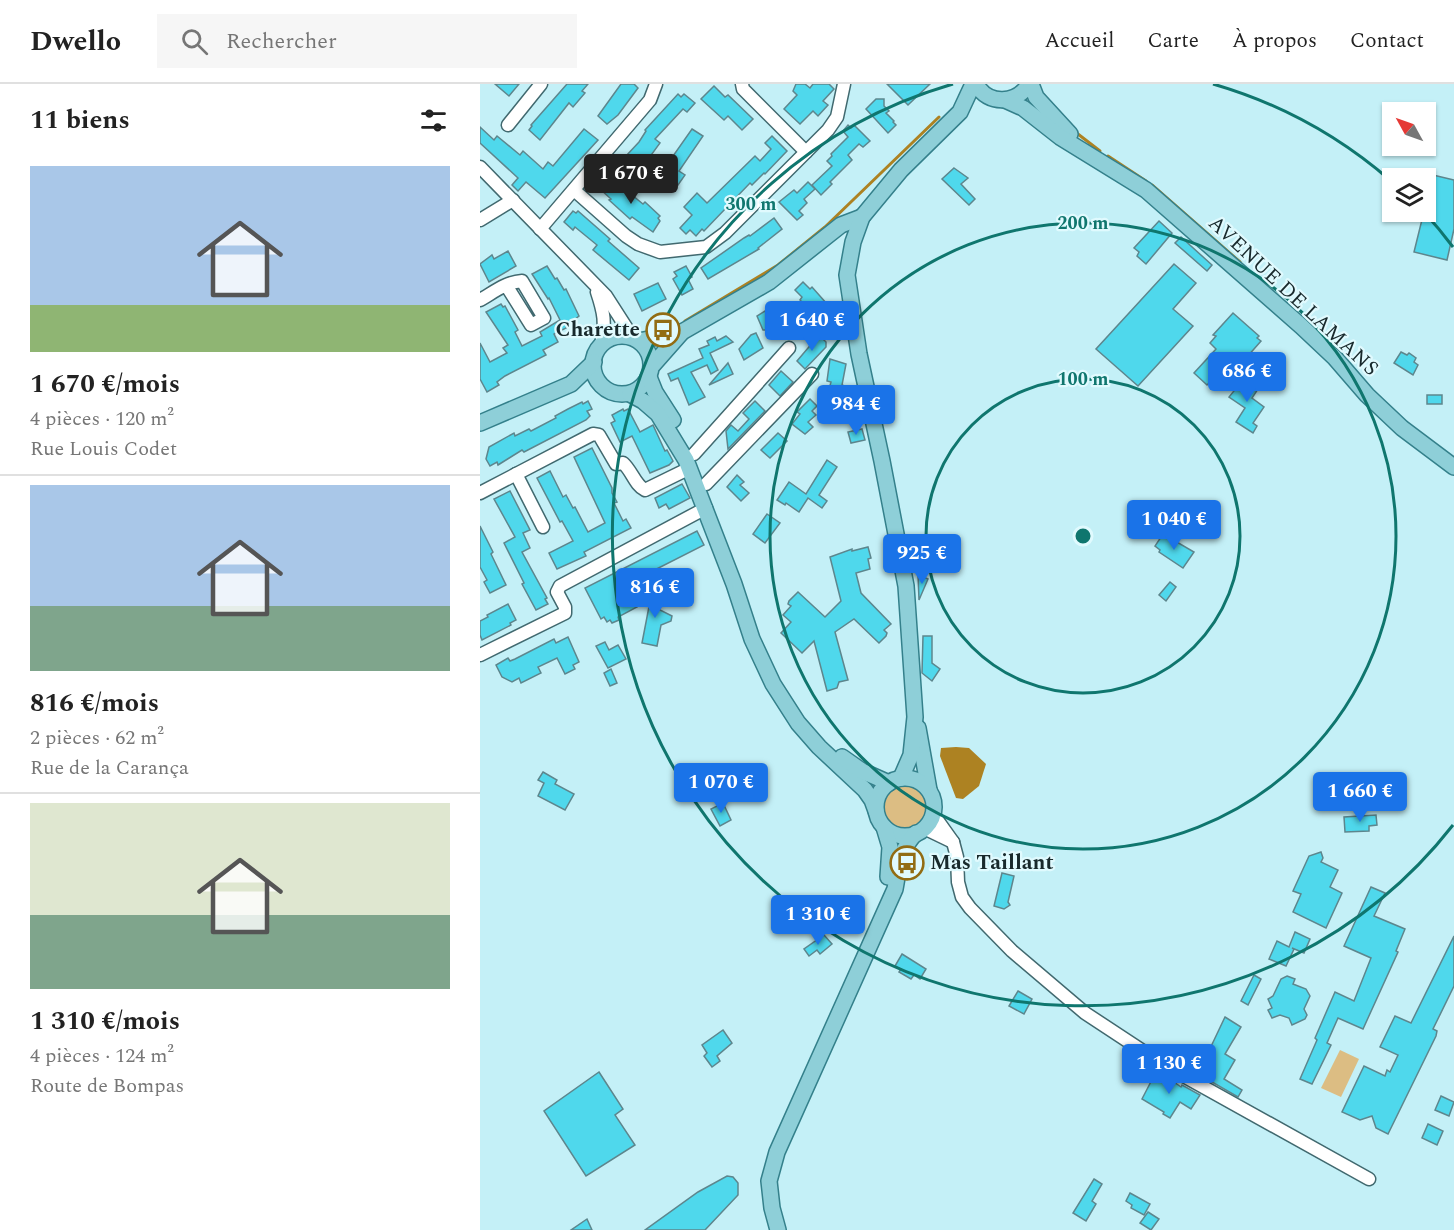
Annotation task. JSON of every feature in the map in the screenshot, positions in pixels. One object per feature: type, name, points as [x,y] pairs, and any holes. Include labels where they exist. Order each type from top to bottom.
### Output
[{"type":"main road","name":"AVENUE DE LAMANS","points":[[974,84],[986,95],[1023,108],[1060,137],[1146,190],[1301,326],[1402,428],[1454,467]]},
{"type":"main road","points":[[778,1230],[772,1208],[770,1181],[777,1152],[895,889],[901,855],[908,842],[933,814],[932,798],[915,717],[906,586],[859,354],[847,275],[853,242],[862,217],[901,170],[960,112],[974,84]]},
{"type":"main road","name":"AVENUE DE LAMANS","points":[[1030,84],[1036,97],[1048,112],[1100,160]]},
{"type":"main road","points":[[960,112],[984,101],[1020,95],[1030,84]]},
{"type":"main road","points":[[682,332],[638,390],[630,394],[611,392],[597,380],[594,362],[601,345],[616,337],[636,340],[682,332],[769,282],[841,225],[862,217]]},
{"type":"main road","points":[[830,235],[853,242]]},
{"type":"main road","points":[[636,340],[650,357],[650,372],[656,394],[706,484],[763,641],[777,674],[790,695],[830,746],[848,763],[875,778],[917,780],[929,790]]},
{"type":"main road","points":[[480,423],[571,384],[594,362]]},
{"type":"main road","points":[[571,384],[603,387]]},
{"type":"main road","points":[[630,394],[643,401],[658,414],[692,461],[752,639],[773,684],[798,723],[819,747],[865,790],[872,800],[890,847],[889,870],[875,936]]},
{"type":"main road","points":[[876,811],[879,795],[895,780],[911,755],[915,717]]},
{"type":"main road","points":[[884,827],[899,835],[920,831]]},
{"type":"street","points":[[508,125],[541,84]]},
{"type":"street","points":[[540,229],[650,100],[656,84]]},
{"type":"street","points":[[741,84],[743,89],[806,152]]},
{"type":"street","points":[[574,190],[638,244],[660,252],[706,247],[726,233],[828,130],[837,117],[844,84]]},
{"type":"street","points":[[480,167],[606,296],[636,340]]},
{"type":"street","points":[[480,220],[513,200]]},
{"type":"street","points":[[480,300],[506,285]]},
{"type":"street","points":[[595,285],[604,309],[605,327],[601,345]]},
{"type":"street","points":[[480,493],[593,434],[599,435],[616,464],[623,463],[640,488],[645,490],[692,461],[789,348]]},
{"type":"street","points":[[706,484],[812,374]]},
{"type":"street","points":[[516,474],[543,527]]},
{"type":"street","points":[[480,655],[565,614],[565,607],[557,592],[560,586],[706,508]]},
{"type":"street","points":[[933,814],[953,842],[957,856],[958,882],[962,897],[970,908],[1012,951],[1086,1013],[1164,1065],[1369,1179]]},
{"type":"street","points":[[920,831],[953,842]]},
{"type":"shaded area","points":[[941,748],[969,748],[986,764],[979,786],[963,799],[956,798],[940,756]]},
{"type":"shaded area","points":[[905,786],[920,792],[926,807],[920,822],[905,828],[890,822],[884,807],[890,792]]},
{"type":"shaded area","points":[[1340,1050],[1359,1059],[1341,1097],[1321,1088]]},
{"type":"building","points":[[495,84],[519,84],[509,96]]},
{"type":"building","points":[[567,84],[588,84],[582,91],[585,93],[573,107],[569,103],[540,140],[529,130],[531,125]]},
{"type":"building","points":[[621,84],[634,84],[638,88],[618,115],[607,124],[598,116]]},
{"type":"building","points":[[796,84],[805,84],[810,88],[813,84],[829,84],[834,89],[823,101],[828,105],[818,116],[813,111],[800,124],[784,109],[797,95],[793,91]]},
{"type":"building","points":[[887,84],[930,84],[908,105]]},
{"type":"building","points":[[714,86],[725,97],[728,95],[753,119],[742,130],[728,116],[724,120],[701,99]]},
{"type":"building","points":[[678,94],[681,97],[684,94],[695,103],[687,112],[683,109],[655,139],[660,143],[641,169],[626,156],[639,142],[645,130]]},
{"type":"building","points":[[876,99],[884,99],[884,106],[889,111],[886,113],[896,125],[888,133],[866,109]]},
{"type":"building","points":[[848,125],[851,128],[854,125],[870,141],[863,147],[859,144],[848,155],[852,160],[830,182],[832,184],[821,195],[812,185],[832,166],[827,161],[848,137],[843,131]]},
{"type":"building","points":[[480,127],[494,140],[497,136],[520,155],[523,151],[543,169],[548,162],[553,166],[584,129],[598,140],[545,198],[526,182],[518,191],[512,185],[518,178],[480,143]]},
{"type":"building","points":[[692,129],[703,136],[679,171],[685,175],[678,185],[668,178],[673,170],[666,166]]},
{"type":"building","points":[[772,136],[787,151],[765,174],[752,185],[750,183],[704,231],[702,229],[696,236],[690,230],[686,234],[680,228],[692,215],[684,207],[697,193],[707,203],[755,156],[760,161],[771,149],[765,143]]},
{"type":"building","points":[[954,168],[968,178],[961,184],[975,199],[969,205],[942,179]]},
{"type":"building","points":[[1436,176],[1454,180],[1454,229],[1447,260],[1414,252],[1421,222],[1436,222]]},
{"type":"building","points":[[610,177],[643,204],[645,202],[660,216],[658,218],[660,221],[653,232],[632,217],[630,219],[600,189]]},
{"type":"building","points":[[808,182],[815,189],[804,199],[807,203],[799,211],[803,215],[797,220],[779,202],[794,190],[797,193]]},
{"type":"building","points":[[573,211],[576,213],[578,211],[639,268],[629,280],[593,250],[597,245],[575,227],[573,230],[564,222]]},
{"type":"building","points":[[774,218],[782,229],[759,249],[708,279],[701,268]]},
{"type":"building","points":[[1159,221],[1172,233],[1146,264],[1137,256],[1139,252],[1134,248]]},
{"type":"building","points":[[1181,237],[1212,265],[1207,271],[1175,243]]},
{"type":"building","points":[[508,251],[516,266],[489,282],[480,264],[492,255],[494,259]]},
{"type":"building","points":[[1174,264],[1196,283],[1173,309],[1193,326],[1138,386],[1096,349]]},
{"type":"building","points":[[547,266],[564,290],[566,289],[579,316],[569,324],[570,326],[554,334],[558,342],[543,350],[546,355],[505,376],[497,382],[499,385],[487,392],[480,379],[480,343],[490,362],[507,353],[503,348],[508,345],[486,312],[501,304],[505,306],[518,330],[515,332],[522,346],[542,336],[540,332],[560,320],[549,298],[532,274]]},
{"type":"building","points":[[686,266],[692,277],[688,279],[693,289],[682,295],[673,279],[677,276],[674,272]]},
{"type":"building","points":[[803,282],[810,289],[812,287],[827,304],[815,315],[800,300],[802,297],[795,290]]},
{"type":"building","points":[[658,283],[666,299],[642,311],[634,294]]},
{"type":"building","points":[[765,311],[788,314],[785,330],[763,330],[757,316]]},
{"type":"building","points":[[1233,313],[1259,336],[1257,338],[1261,341],[1247,357],[1243,353],[1216,384],[1212,380],[1207,385],[1194,373],[1216,349],[1210,343],[1216,336],[1213,335]]},
{"type":"building","points":[[756,333],[763,348],[744,360],[739,349],[751,335]]},
{"type":"building","points":[[819,335],[826,342],[826,347],[805,369],[797,361]]},
{"type":"building","points":[[726,336],[733,342],[710,353],[718,370],[711,374],[707,365],[691,372],[705,397],[689,405],[678,378],[671,381],[668,374],[703,358],[699,349],[709,345],[707,341],[715,337],[717,341]]},
{"type":"building","points":[[1401,352],[1407,355],[1409,353],[1416,358],[1414,362],[1418,365],[1413,375],[1394,363]]},
{"type":"building","points":[[830,359],[846,364],[842,385],[847,387],[844,397],[828,393],[831,382],[827,381]]},
{"type":"building","points":[[728,363],[733,374],[709,385]]},
{"type":"building","points":[[781,371],[793,382],[780,396],[769,385]]},
{"type":"building","points":[[1246,376],[1260,386],[1252,398],[1264,407],[1253,423],[1257,426],[1253,433],[1236,422],[1245,408],[1229,397]]},
{"type":"building","points":[[1427,395],[1442,395],[1442,404],[1427,404]]},
{"type":"building","points":[[810,399],[817,406],[812,411],[816,415],[808,422],[813,427],[805,434],[792,424],[800,414],[797,412]]},
{"type":"building","points":[[588,401],[592,409],[587,411],[590,416],[586,420],[524,452],[522,450],[498,465],[497,462],[490,466],[486,459],[489,447],[514,433],[515,436],[529,429],[531,431],[568,409]]},
{"type":"building","points":[[755,401],[765,411],[728,449],[726,431],[731,425],[738,431],[749,419],[743,413]]},
{"type":"building","points":[[623,409],[624,411],[628,409],[640,432],[653,425],[665,451],[667,450],[673,461],[669,465],[650,473],[632,436],[620,442],[611,423],[615,421],[612,415]]},
{"type":"building","points":[[862,429],[865,440],[851,443],[848,432]]},
{"type":"building","points":[[778,433],[787,441],[770,458],[761,450]]},
{"type":"building","points":[[592,448],[612,488],[617,502],[614,503],[623,521],[626,519],[631,528],[584,552],[586,556],[557,569],[549,553],[573,541],[562,521],[560,522],[537,478],[550,471],[563,497],[566,495],[573,508],[575,507],[588,532],[605,523],[574,457]]},
{"type":"building","points":[[827,460],[837,467],[819,495],[827,501],[822,508],[808,498],[799,512],[777,500],[789,482],[806,494]]},
{"type":"building","points":[[737,475],[744,482],[740,485],[749,493],[741,501],[727,487]]},
{"type":"building","points":[[682,484],[690,498],[669,509],[666,504],[659,508],[655,498]]},
{"type":"building","points":[[510,491],[530,530],[523,533],[530,548],[522,552],[547,598],[545,599],[548,604],[536,610],[504,543],[515,537],[494,499]]},
{"type":"building","points":[[767,514],[780,523],[765,543],[753,534]]},
{"type":"building","points":[[480,526],[506,585],[490,593],[484,582],[487,580],[480,567]]},
{"type":"building","points":[[697,531],[704,545],[623,586],[626,586],[637,607],[618,617],[619,620],[612,623],[610,620],[607,622],[604,617],[601,619],[585,588]]},
{"type":"building","points":[[1163,534],[1194,552],[1183,568],[1159,552],[1160,550],[1155,546]]},
{"type":"building","points":[[868,547],[871,558],[868,559],[870,569],[856,573],[861,593],[891,624],[884,630],[887,633],[886,636],[879,643],[854,619],[835,632],[848,680],[839,682],[837,688],[827,691],[814,641],[802,653],[781,633],[791,622],[783,615],[791,606],[788,604],[789,601],[798,592],[825,617],[841,601],[830,557],[852,549],[852,551]]},
{"type":"building","points":[[918,575],[928,579],[919,600]]},
{"type":"building","points":[[1170,582],[1176,587],[1166,601],[1159,595]]},
{"type":"building","points":[[652,591],[670,595],[658,609],[672,616],[671,621],[661,625],[657,646],[642,643]]},
{"type":"building","points":[[508,604],[516,620],[482,640],[480,621]]},
{"type":"building","points":[[923,636],[932,636],[932,663],[940,669],[932,681],[922,673]]},
{"type":"building","points":[[568,637],[579,662],[573,665],[575,669],[565,674],[557,658],[538,667],[541,673],[521,683],[519,678],[512,682],[502,677],[496,665],[508,658],[510,661],[515,659],[554,639],[556,643]]},
{"type":"building","points":[[605,642],[609,650],[618,645],[626,659],[608,668],[596,646]]},
{"type":"building","points":[[611,669],[617,683],[610,686],[604,673]]},
{"type":"building","points":[[543,772],[557,780],[555,784],[574,794],[565,810],[538,796],[544,783],[538,780]]},
{"type":"building","points":[[723,803],[731,820],[720,826],[711,809]]},
{"type":"building","points":[[1376,815],[1377,825],[1369,826],[1369,831],[1345,832],[1344,817]]},
{"type":"building","points":[[1321,852],[1323,858],[1321,862],[1338,870],[1330,887],[1342,893],[1326,928],[1293,912],[1301,894],[1293,891],[1309,856]]},
{"type":"building","points":[[1002,873],[1014,876],[1008,902],[1010,905],[1004,909],[994,906]]},
{"type":"building","points":[[1371,887],[1385,893],[1374,916],[1405,929],[1396,951],[1398,952],[1363,1029],[1338,1018],[1327,1043],[1331,1045],[1312,1084],[1300,1079],[1335,992],[1354,1001],[1371,958],[1344,946]]},
{"type":"building","points":[[1295,932],[1310,939],[1304,953],[1292,948],[1294,949],[1286,966],[1269,959],[1277,941],[1289,947]]},
{"type":"building","points":[[824,935],[832,944],[820,954],[817,950],[809,956],[804,949]]},
{"type":"building","points":[[1454,936],[1454,986],[1433,1029],[1437,1031],[1436,1036],[1388,1134],[1376,1128],[1372,1116],[1360,1120],[1342,1112],[1364,1066],[1385,1076],[1387,1070],[1390,1072],[1398,1055],[1380,1047],[1395,1016],[1411,1023]]},
{"type":"building","points":[[902,954],[926,969],[920,979],[914,975],[911,979],[899,972],[901,969],[895,966]]},
{"type":"building","points":[[1254,975],[1261,979],[1248,1005],[1241,1001]]},
{"type":"building","points":[[1287,976],[1295,979],[1293,984],[1306,989],[1310,996],[1304,1009],[1307,1015],[1305,1019],[1292,1025],[1289,1018],[1280,1015],[1272,1018],[1268,1010],[1272,1008],[1268,999],[1273,996],[1281,979]]},
{"type":"building","points":[[1018,991],[1032,999],[1024,1014],[1009,1006]]},
{"type":"building","points":[[1225,1017],[1241,1027],[1225,1054],[1235,1060],[1224,1079],[1242,1090],[1238,1097],[1198,1074]]},
{"type":"building","points":[[723,1030],[732,1043],[717,1056],[720,1061],[712,1067],[704,1056],[707,1053],[702,1045]]},
{"type":"building","points":[[1157,1070],[1181,1087],[1182,1085],[1200,1095],[1191,1109],[1180,1102],[1170,1118],[1142,1099]]},
{"type":"building","points":[[599,1072],[623,1109],[615,1115],[635,1145],[586,1176],[544,1111]]},
{"type":"building","points":[[1441,1096],[1454,1102],[1449,1116],[1435,1110]]},
{"type":"building","points":[[1428,1124],[1443,1131],[1437,1145],[1422,1138]]},
{"type":"building","points":[[727,1176],[733,1177],[738,1183],[738,1195],[705,1230],[645,1230],[698,1192]]},
{"type":"building","points":[[1094,1179],[1102,1184],[1092,1201],[1096,1204],[1086,1221],[1073,1213]]},
{"type":"building","points":[[1130,1193],[1150,1204],[1144,1215],[1131,1208],[1132,1205],[1126,1201]]},
{"type":"building","points":[[1148,1212],[1159,1219],[1151,1230],[1140,1223]]},
{"type":"building","points":[[587,1219],[592,1230],[571,1230]]},
{"type":"waterway","points":[[685,321],[778,265],[825,227],[939,117]]},
{"type":"waterway","points":[[1074,131],[1100,151]]},
{"type":"waterway","points":[[1108,156],[1146,181]]},
{"type":"waterway","points":[[1152,185],[1240,262]]},
{"type":"place","name":"Charette","points":[[663,330]]},
{"type":"place","name":"Mas Taillant","points":[[907,863]]}]
